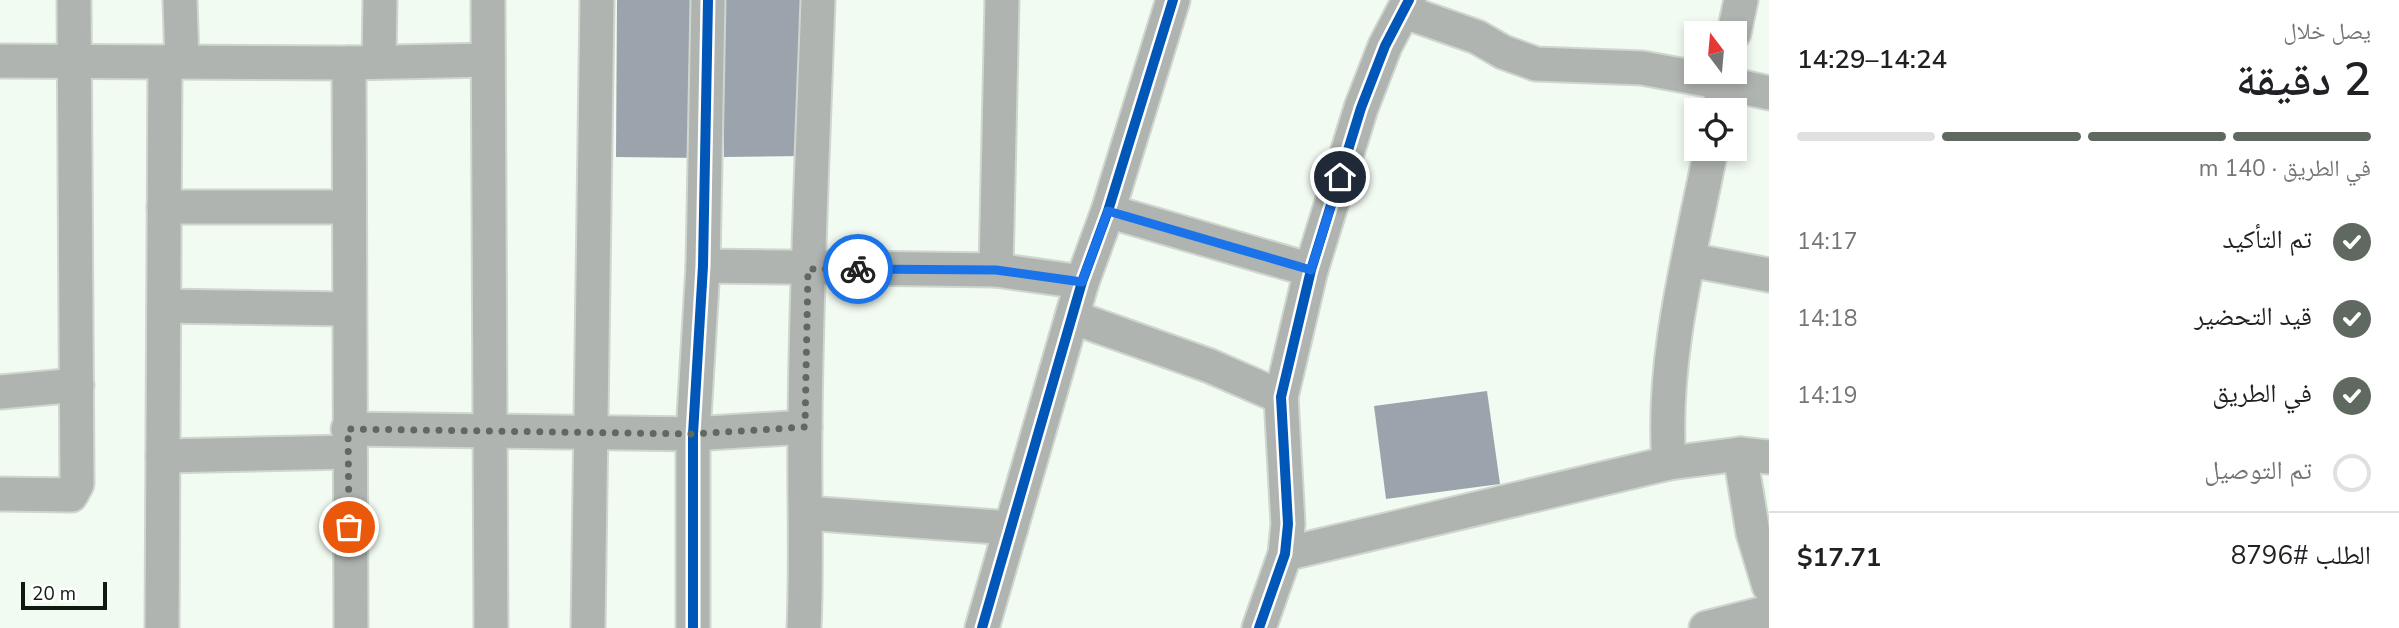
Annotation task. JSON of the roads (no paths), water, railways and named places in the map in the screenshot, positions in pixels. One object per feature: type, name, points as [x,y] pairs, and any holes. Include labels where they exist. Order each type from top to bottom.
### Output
[{"type":"street","points":[[0,494],[71,495],[75,491],[78,385],[74,0]]},
{"type":"street","points":[[162,628],[164,207],[180,0]]},
{"type":"street","points":[[351,628],[348,441],[349,206],[364,62],[380,0]]},
{"type":"street","points":[[488,0],[491,628]]},
{"type":"street","points":[[588,628],[597,0]]},
{"type":"street","points":[[693,628],[693,434],[703,266],[708,0]]},
{"type":"street","points":[[804,628],[808,269],[817,0]]},
{"type":"street","points":[[996,270],[1002,0]]},
{"type":"street","points":[[982,628],[1082,282],[1108,211],[1173,0]]},
{"type":"street","points":[[1737,21],[1741,0]]},
{"type":"street","points":[[1259,628],[1285,554],[1288,524],[1287,470],[1281,397],[1311,270],[1361,108],[1385,46],[1407,6],[1477,37],[1503,52],[1536,64],[1642,68],[1723,88],[1769,93]]},
{"type":"street","points":[[0,61],[488,60]]},
{"type":"street","points":[[1669,463],[1665,415],[1683,282],[1690,260],[1709,161]]},
{"type":"street","points":[[164,207],[349,206]]},
{"type":"street","points":[[1108,211],[1311,270]]},
{"type":"street","points":[[1690,260],[1769,275]]},
{"type":"street","points":[[703,266],[996,270],[1082,282]]},
{"type":"street","points":[[164,306],[348,309]]},
{"type":"street","points":[[1072,317],[1210,366],[1281,397]]},
{"type":"street","points":[[0,391],[78,385]]},
{"type":"street","points":[[163,456],[488,432],[693,434],[805,427]]},
{"type":"street","points":[[1285,554],[1669,463],[1755,455],[1753,533],[1769,586]]},
{"type":"street","points":[[806,513],[1011,528]]},
{"type":"street","points":[[1706,628],[1769,612]]}]
